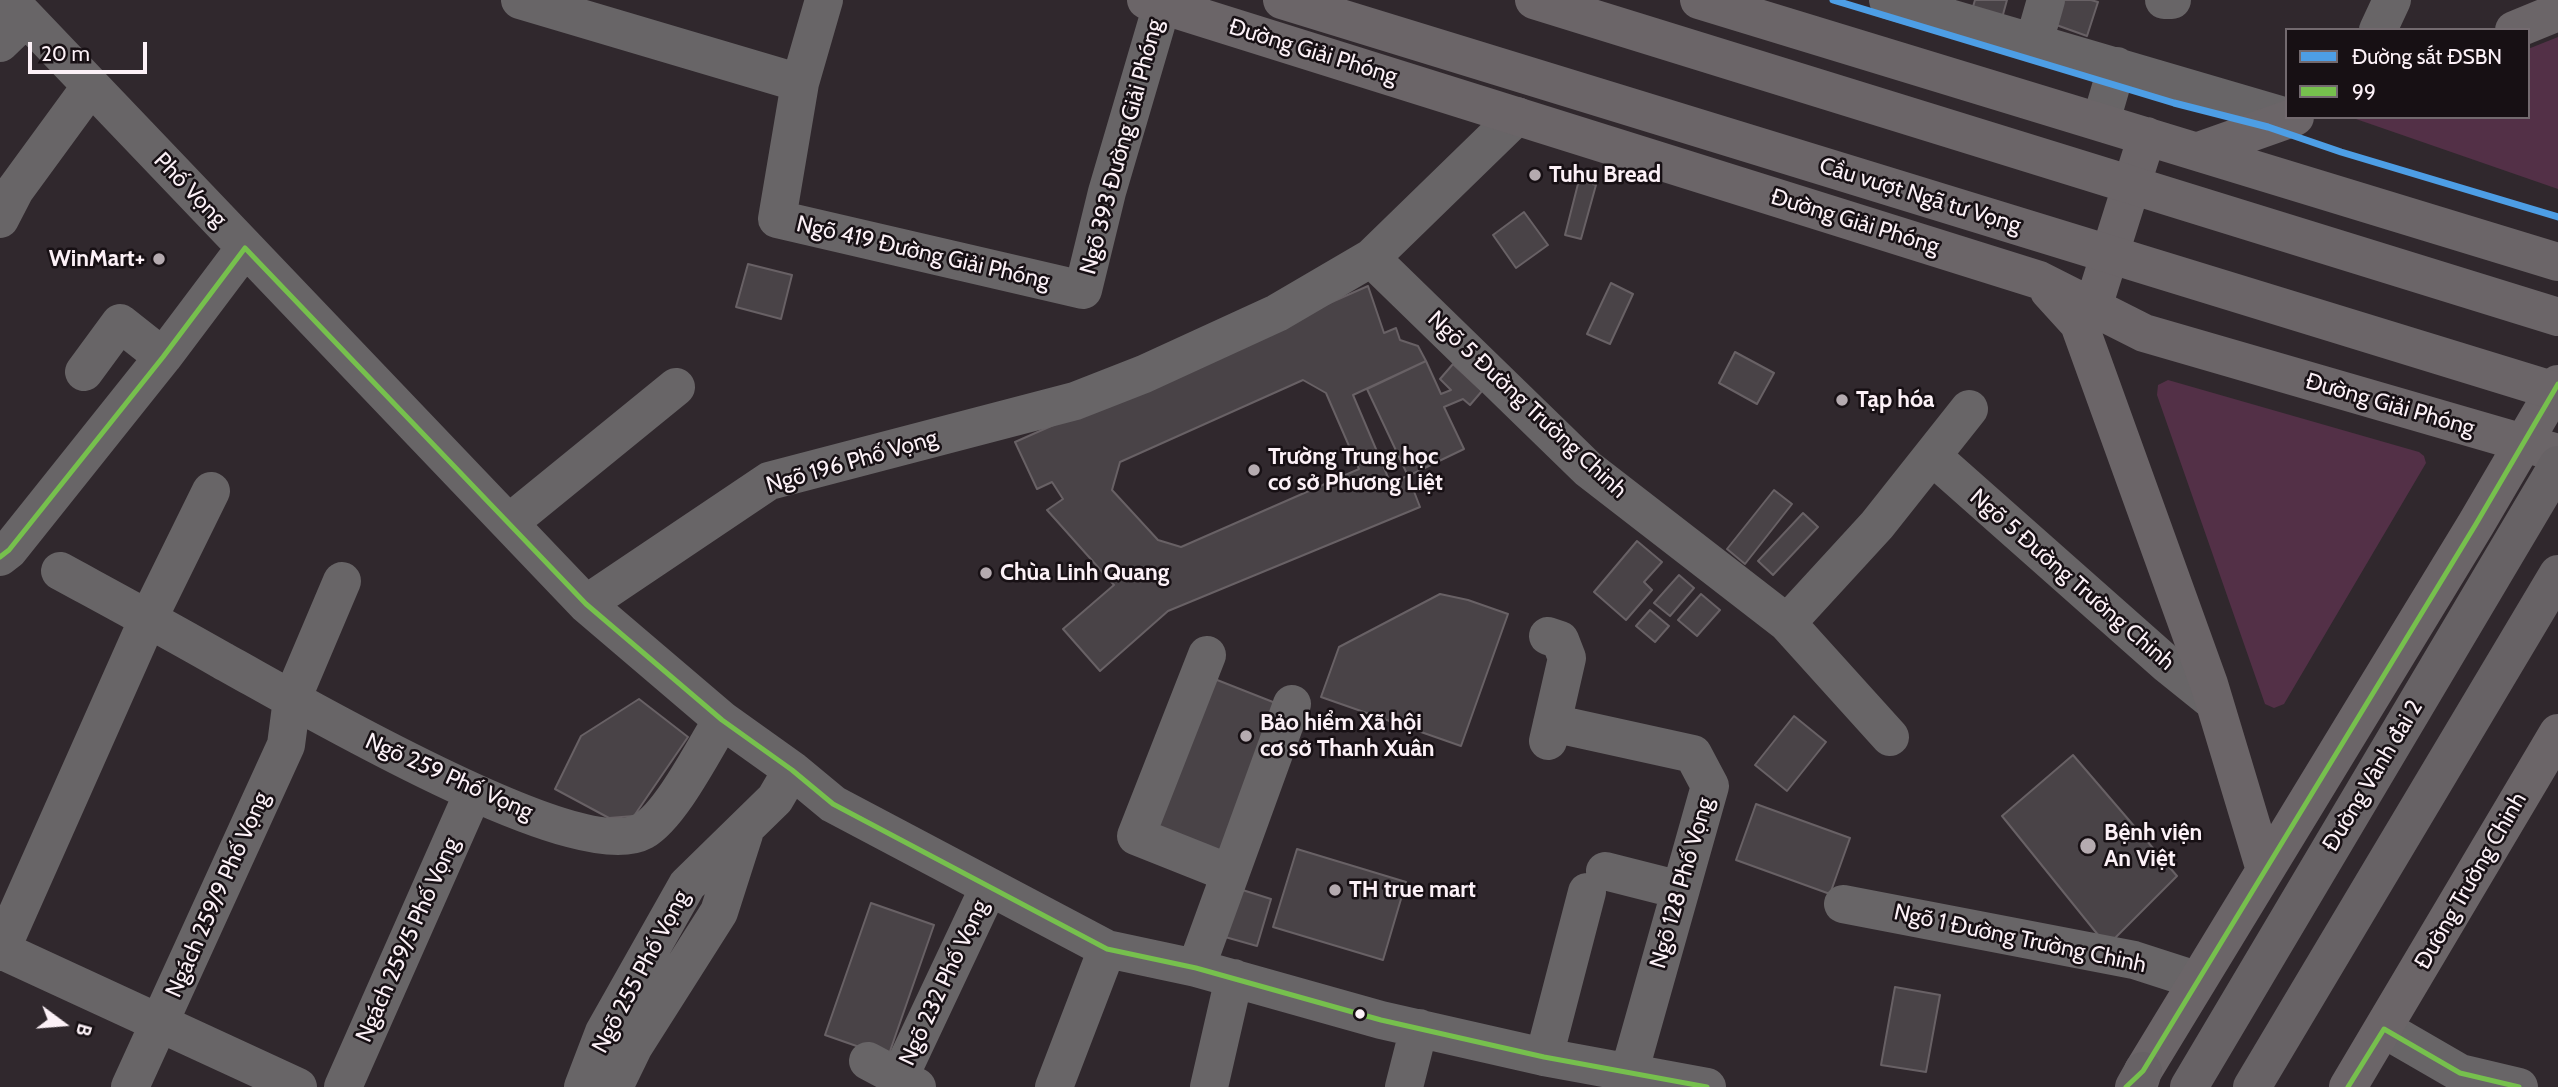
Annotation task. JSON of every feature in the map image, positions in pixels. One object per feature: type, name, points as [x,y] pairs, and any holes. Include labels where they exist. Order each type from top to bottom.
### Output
[{"type":"highway","name":"Đường Vành đai 2","points":[[2189,1087],[2558,465]]},
{"type":"highway","points":[[2252,1087],[2558,574]]},
{"type":"main road","name":"Cầu vượt Ngã tư Vọng","points":[[1282,0],[2558,392]]},
{"type":"main road","points":[[1534,0],[2558,317]]},
{"type":"main road","points":[[1699,0],[2558,262]]},
{"type":"main road","name":"Đường Giải Phóng","points":[[1154,2],[2039,280],[2144,332],[2540,448]]},
{"type":"main road","points":[[2519,28],[2558,12]]},
{"type":"main road","points":[[2199,151],[2287,119]]},
{"type":"main road","points":[[2093,307],[2147,136]]},
{"type":"main road","points":[[2039,280],[2079,324],[2168,565],[2214,702],[2265,870]]},
{"type":"main road","points":[[2136,1083],[2265,870],[2540,448],[2558,384]]},
{"type":"main road","name":"Đường Trường Chinh","points":[[2348,1087],[2557,736]]},
{"type":"street","points":[[520,0],[584,9],[800,83]]},
{"type":"street","name":"Ngõ 419 Đường Giải Phóng","points":[[824,0],[800,83],[777,219],[1083,290]]},
{"type":"street","points":[[1888,0],[2285,116]]},
{"type":"street","points":[[2034,42],[2046,0]]},
{"type":"street","points":[[2164,0],[2172,0]]},
{"type":"street","points":[[2379,28],[2392,0]]},
{"type":"street","name":"Ngõ 393 Đường Giải Phóng","points":[[1083,290],[1154,2]]},
{"type":"street","name":"Phố Vọng","points":[[11,20],[91,86],[586,604],[722,720],[792,769],[833,804],[1107,949],[1196,968],[1381,1020],[1683,1085]]},
{"type":"street","points":[[2101,121],[2118,66]]},
{"type":"street","points":[[0,219],[15,190],[91,86]]},
{"type":"street","name":"Ngõ 196 Phố Vọng","points":[[586,604],[769,481],[1075,401],[1144,374],[1277,313],[1371,258],[1517,116]]},
{"type":"street","points":[[0,557],[9,550],[163,357],[245,248]]},
{"type":"street","name":"Ngõ 5 Đường Trường Chinh","points":[[1371,258],[1588,469],[1787,624],[1890,737]]},
{"type":"street","points":[[84,372],[120,323],[163,357]]},
{"type":"street","points":[[509,523],[676,387]]},
{"type":"street","points":[[1787,624],[1877,525],[1969,409]]},
{"type":"street","name":"Ngõ 5 Đường Trường Chinh","points":[[1932,456],[2168,665],[2214,702]]},
{"type":"street","points":[[211,491],[148,619],[0,951],[298,1087]]},
{"type":"street","name":"Ngõ 259 Phố Vọng","points":[[60,571],[361,738],[473,793],[572,830],[617,836],[641,832],[661,817],[722,720]]},
{"type":"street","points":[[292,699],[342,580]]},
{"type":"street","name":"Ngõ 128 Phố Vọng","points":[[1548,636],[1560,640],[1567,658],[1550,732],[1693,754],[1710,786],[1629,1073]]},
{"type":"street","points":[[1207,655],[1136,836],[1229,873]]},
{"type":"street","name":"Ngách 259/9 Phố Vọng","points":[[130,1087],[286,745],[292,699]]},
{"type":"street","points":[[1196,968],[1292,704]]},
{"type":"street","name":"Ngõ 255 Phố Vọng","points":[[583,1087],[604,1032],[687,885],[775,799],[792,769]]},
{"type":"street","name":"Ngách 259/5 Phố Vọng","points":[[343,1087],[473,793]]},
{"type":"street","points":[[614,1087],[634,1046],[719,912],[746,829]]},
{"type":"street","points":[[1544,1057],[1596,882],[1680,890]]},
{"type":"street","name":"Ngõ 232 Phố Vọng","points":[[895,1075],[989,887]]},
{"type":"street","name":"Ngõ 1 Đường Trường Chinh","points":[[1843,904],[2134,960],[2196,981]]},
{"type":"street","points":[[1054,1087],[1107,949]]},
{"type":"street","points":[[1209,1087],[1234,978]]},
{"type":"street","points":[[1404,1087],[1419,1028]]},
{"type":"street","points":[[2384,1029],[2460,1073],[2519,1087]]},
{"type":"shaded area","points":[[2558,37],[2558,189],[2356,119],[2530,119],[2530,48]]},
{"type":"shaded area","points":[[2168,380],[2419,452],[2424,456],[2426,463],[2284,704],[2274,708],[2265,704],[2157,395],[2158,385]]},
{"type":"building","points":[[1975,0],[2007,0],[1999,29],[1969,20]]},
{"type":"building","points":[[2055,0],[2098,2],[2087,36],[2048,22]]},
{"type":"building","points":[[1579,180],[1596,185],[1581,239],[1565,235]]},
{"type":"building","points":[[1524,212],[1548,245],[1516,268],[1493,235]]},
{"type":"building","points":[[748,264],[792,275],[781,319],[736,307]]},
{"type":"building","points":[[1611,283],[1633,294],[1610,344],[1587,334]]},
{"type":"building","points":[[1368,286],[1384,333],[1396,328],[1400,340],[1418,346],[1426,361],[1353,395],[1390,482],[1408,476],[1420,507],[1168,611],[1100,671],[1063,629],[1114,585],[1047,510],[1063,499],[1052,482],[1037,489],[1015,442]],"holes":[[[1303,380],[1326,393],[1359,469],[1181,547],[1158,540],[1112,490],[1120,462]]]},
{"type":"building","points":[[1735,352],[1774,373],[1757,404],[1719,383]]},
{"type":"building","points":[[1426,361],[1441,394],[1451,390],[1440,379],[1453,364],[1482,391],[1470,405],[1463,399],[1444,407],[1464,449],[1408,476],[1367,389]]},
{"type":"building","points":[[1774,490],[1792,504],[1745,564],[1727,549]]},
{"type":"building","points":[[1803,513],[1818,527],[1773,575],[1758,561]]},
{"type":"building","points":[[1637,541],[1662,562],[1644,582],[1652,590],[1626,620],[1594,592]]},
{"type":"building","points":[[1679,575],[1694,588],[1670,616],[1654,603]]},
{"type":"building","points":[[1440,594],[1468,600],[1508,614],[1461,746],[1321,697],[1339,647]]},
{"type":"building","points":[[1701,594],[1720,610],[1697,636],[1678,620]]},
{"type":"building","points":[[1650,610],[1669,626],[1655,642],[1636,626]]},
{"type":"building","points":[[1207,676],[1278,704],[1221,853],[1149,825]]},
{"type":"building","points":[[639,699],[688,737],[634,816],[609,818],[555,789],[581,736]]},
{"type":"building","points":[[1794,716],[1826,742],[1787,791],[1755,765]]},
{"type":"building","name":"Bệnh viện An Việt","points":[[2073,755],[2177,876],[2107,946],[2002,816]]},
{"type":"building","points":[[1756,804],[1850,838],[1830,894],[1736,860]]},
{"type":"building","points":[[1297,849],[1406,882],[1383,960],[1273,927]]},
{"type":"building","points":[[1233,887],[1271,899],[1257,946],[1218,935]]},
{"type":"building","points":[[871,903],[934,925],[888,1057],[825,1035]]},
{"type":"building","points":[[1895,987],[1940,995],[1926,1072],[1881,1065]]},
{"type":"rail line","name":"ĐSBN","points":[[1833,0],[2174,103],[2268,127],[2341,152],[2558,217]]},
{"type":"transit line","name":"99","points":[[0,557],[9,550],[163,357],[245,248],[586,604],[722,720],[792,770],[833,804],[1107,949],[1196,968],[1381,1020],[1544,1057],[1707,1087]]},
{"type":"transit line","name":"99","points":[[2126,1087],[2143,1071],[2476,524],[2558,384]]},
{"type":"transit line","name":"99","points":[[2348,1087],[2384,1029],[2460,1073],[2519,1087]]},
{"type":"place","name":"Tuhu Bread","points":[[1535,175]]},
{"type":"place","name":"WinMart+","points":[[159,259]]},
{"type":"place","name":"Tạp hóa","points":[[1842,400]]},
{"type":"place","name":"Trường Trung học cơ sở Phương Liệt","points":[[1254,470]]},
{"type":"place","name":"Chùa Linh Quang","points":[[986,573]]},
{"type":"place","name":"Bảo hiểm Xã hội cơ sở Thanh Xuân","points":[[1246,736]]},
{"type":"place","name":"Bệnh viện An Việt","points":[[2088,846]]},
{"type":"place","name":"TH true mart","points":[[1335,890]]}]
